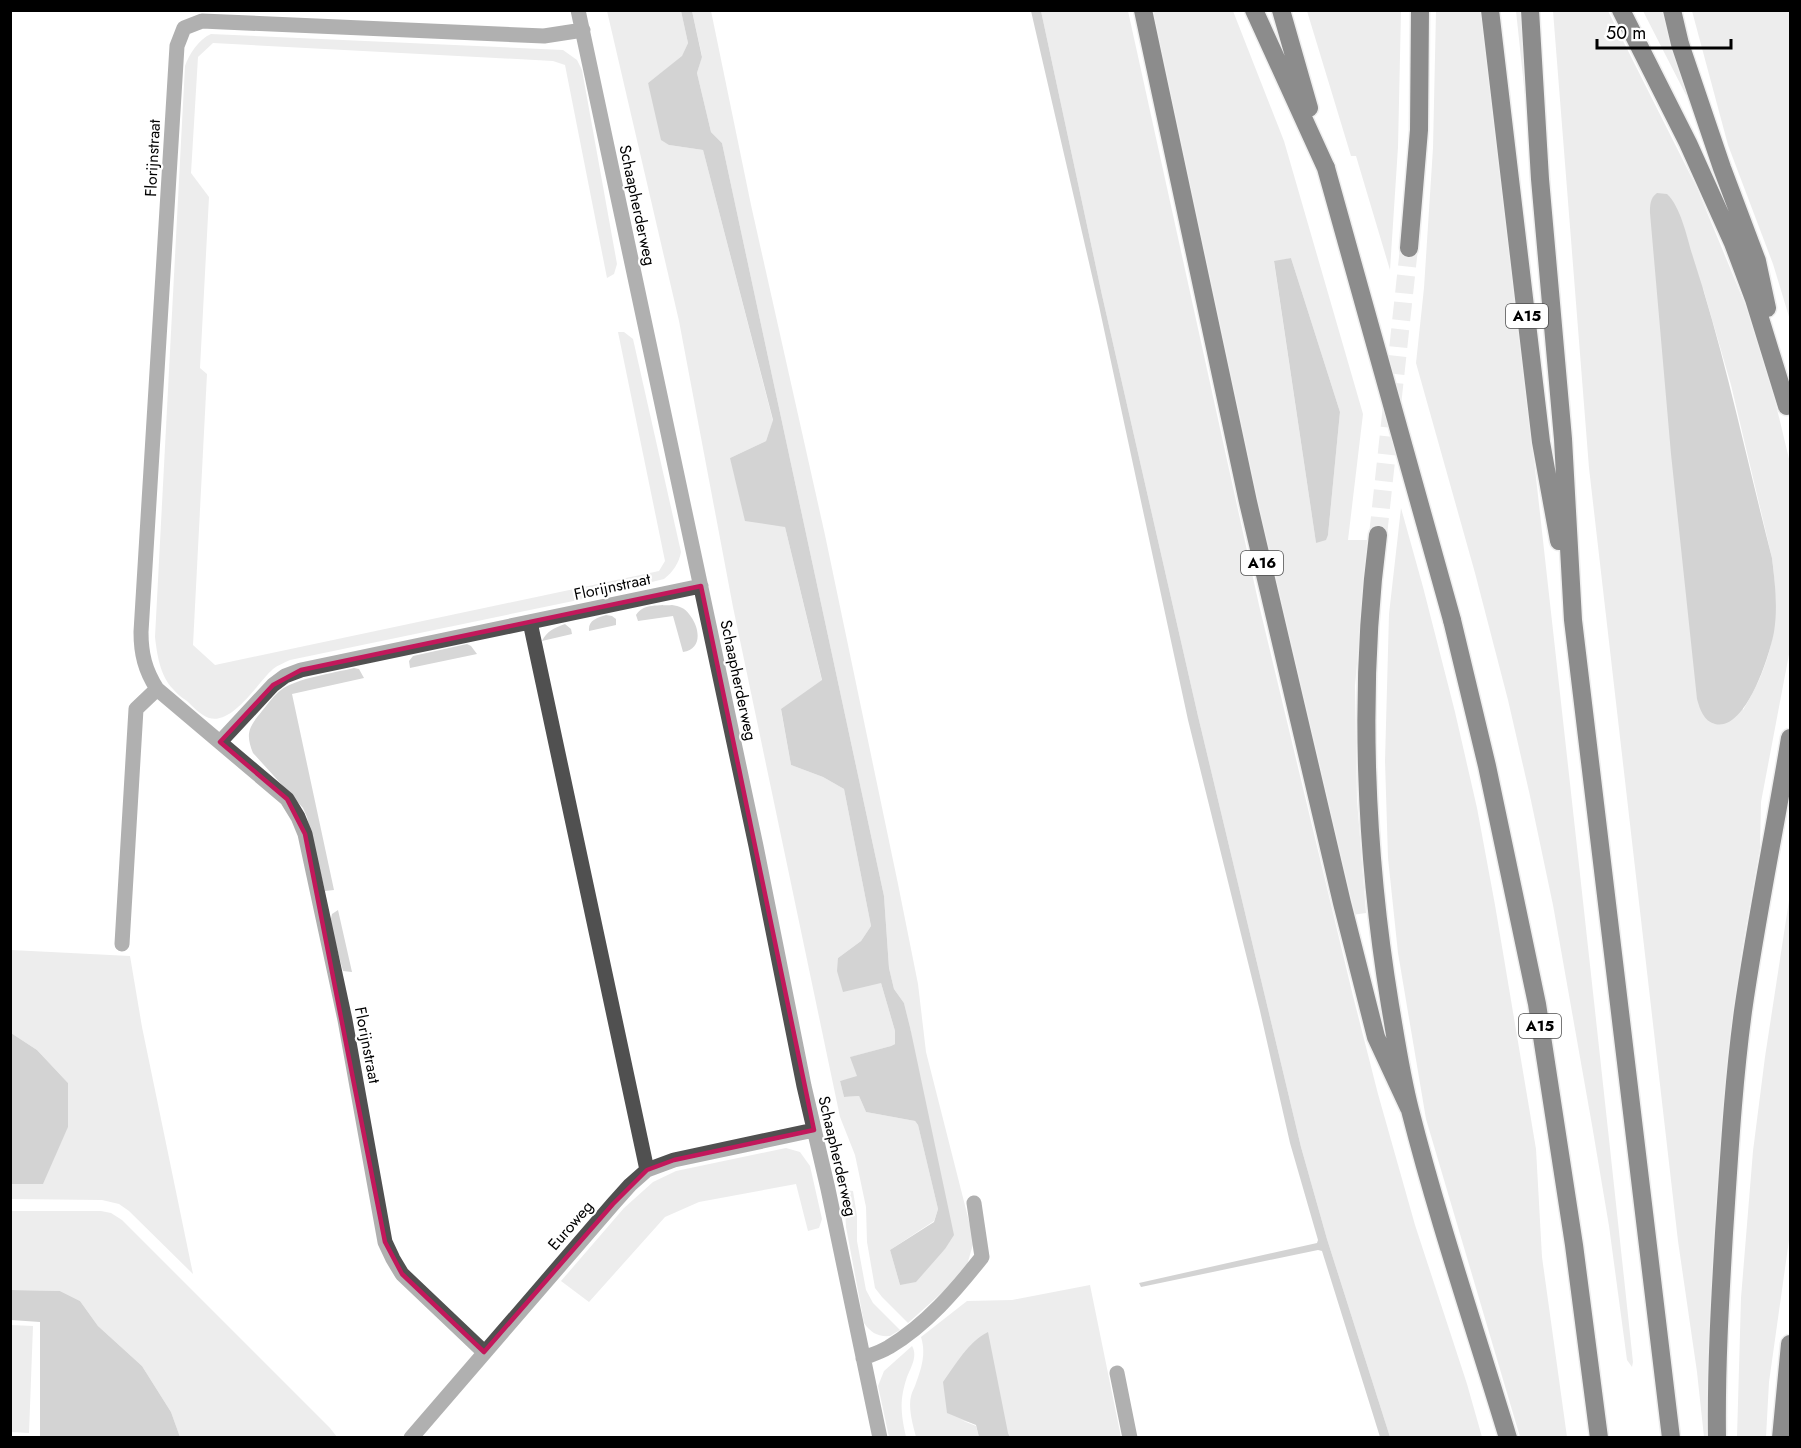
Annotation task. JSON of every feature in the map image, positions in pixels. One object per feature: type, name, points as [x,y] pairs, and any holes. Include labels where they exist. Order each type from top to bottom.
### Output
[{"type":"highway","name":"A16","points":[[1143,10],[1248,502],[1342,903],[1376,1037],[1409,1108]]},
{"type":"highway","points":[[1254,10],[1326,168]]},
{"type":"highway","name":"A15","points":[[1281,10],[1452,620],[1487,766],[1537,1004],[1574,1245],[1599,1437]]},
{"type":"highway","points":[[1409,248],[1419,130],[1420,10]]},
{"type":"highway","name":"A15","points":[[1490,10],[1541,442],[1574,620]]},
{"type":"highway","name":"A15","points":[[1530,10],[1540,179],[1563,439],[1574,620],[1671,1437]]},
{"type":"highway","points":[[1621,10],[1689,143],[1733,243],[1754,299],[1788,409],[1757,261],[1722,168],[1680,44],[1672,10]]},
{"type":"highway","points":[[1378,535],[1367,677],[1369,805],[1373,875],[1384,971],[1409,1108],[1508,1437]]},
{"type":"highway","points":[[1717,1437],[1716,1384],[1729,1150],[1735,1086],[1750,967],[1791,738]]},
{"type":"highway","points":[[1781,1437],[1791,1344]]},
{"type":"street","name":"Schaapherderweg","points":[[578,10],[880,1437]]},
{"type":"street","name":"Florijnstraat","points":[[484,1352],[402,1274],[385,1242],[345,1020],[306,834],[298,817],[287,799],[157,689],[143,662],[141,632],[177,46],[184,28],[202,21],[544,36],[582,30]]},
{"type":"street","name":"Florijnstraat","points":[[220,742],[273,685],[285,676],[320,666],[701,586]]},
{"type":"street","points":[[530,622],[647,1170]]},
{"type":"street","points":[[122,944],[136,709],[157,689]]},
{"type":"street","name":"Euroweg","points":[[411,1437],[613,1204],[647,1170],[685,1157],[814,1130]]},
{"type":"street","points":[[863,1358],[887,1348],[909,1333],[956,1290],[982,1257],[974,1203]]},
{"type":"street","points":[[1117,1373],[1130,1437]]},
{"type":"highlighted area","points":[[701,586],[814,1130],[674,1160],[647,1170],[613,1204],[484,1352],[402,1274],[385,1242],[305,834],[287,799],[220,742],[273,685],[301,670]]},
{"type":"shaded area","points":[[607,11],[681,11],[688,43],[682,57],[648,83],[669,145],[703,150],[773,421],[766,441],[730,458],[785,527],[822,681],[781,710],[791,765],[823,777],[844,789],[871,926],[861,941],[838,958],[881,983],[895,1031],[895,1044],[851,1057],[858,1077],[840,1081],[844,1097],[859,1096],[866,1112],[915,1121],[918,1125],[938,1209],[934,1221],[890,1250],[900,1285],[945,1249],[910,1027],[904,1003],[894,989],[889,968],[884,896],[722,143],[711,132],[697,73],[702,56],[692,11],[711,11],[898,884],[918,984],[926,1052],[974,1241],[965,1272],[908,1323],[875,1288],[867,1242],[866,1207],[855,1155],[840,1117],[733,607],[679,321]]},
{"type":"shaded area","points":[[681,11],[692,11],[702,57],[697,73],[711,132],[722,143],[884,896],[889,968],[894,989],[904,1003],[910,1027],[954,1235],[945,1249],[916,1282],[900,1285],[890,1250],[934,1222],[938,1209],[918,1125],[915,1121],[866,1112],[859,1096],[844,1097],[840,1081],[857,1076],[850,1057],[895,1044],[895,1031],[881,983],[843,992],[837,971],[838,958],[861,941],[871,926],[844,789],[823,777],[791,765],[781,709],[822,680],[785,527],[745,521],[730,458],[766,441],[773,420],[703,150],[669,145],[661,140],[648,83],[682,56],[688,43]]},
{"type":"shaded area","points":[[1031,11],[1041,11],[1102,295],[1198,716],[1301,1147],[1327,1239],[1390,1437],[1380,1437],[1322,1251],[1141,1287],[1139,1283],[1317,1243],[1318,1240],[1290,1143],[1188,720],[1099,306]]},
{"type":"shaded area","points":[[1041,11],[1128,11],[1259,605],[1353,996],[1415,1225],[1482,1437],[1390,1437],[1327,1239],[1301,1147],[1198,716],[1102,295]]},
{"type":"shaded area","points":[[1151,11],[1233,11],[1284,141],[1363,414],[1348,540],[1368,540],[1355,686],[1357,800],[1366,913],[1352,915],[1274,582]],"holes":[[[1291,258],[1340,412],[1328,535],[1316,543],[1274,262]]]},
{"type":"shaded area","points":[[1307,11],[1401,11],[1398,147],[1390,270],[1356,156],[1351,156]]},
{"type":"shaded area","points":[[1436,11],[1484,11],[1597,1024],[1632,1367],[1627,1360],[1609,1226],[1592,1125],[1553,905],[1530,796],[1475,573],[1416,363],[1424,288],[1433,148]]},
{"type":"shaded area","points":[[1516,11],[1524,11],[1535,190]]},
{"type":"shaded area","points":[[1553,11],[1608,11],[1697,188],[1747,309],[1771,384],[1790,463],[1790,649],[1761,802],[1760,848],[1742,950],[1729,1047],[1711,1289],[1710,1437],[1704,1437],[1678,1241],[1589,468]],"holes":[[[1703,288],[1731,385],[1772,558],[1775,599],[1775,618],[1768,655],[1754,691],[1743,710]]]},
{"type":"shaded area","points":[[1643,11],[1664,11],[1686,86],[1686,95]]},
{"type":"shaded area","points":[[1692,11],[1790,11],[1790,320],[1773,264],[1728,145]]},
{"type":"shaded area","points":[[211,34],[563,50],[577,60],[582,70],[617,264],[614,274],[607,278],[565,65],[553,61],[213,43],[198,57],[191,173],[209,197],[200,368],[207,374],[193,645],[215,665],[659,571],[665,561],[618,332],[624,332],[633,339],[681,552],[675,567],[664,579],[583,599],[290,660],[273,669],[236,709],[218,718],[209,718],[200,713],[169,684],[160,664],[155,637],[185,66],[195,47]]},
{"type":"shaded area","points":[[1657,193],[1667,194],[1672,200],[1686,232],[1725,369],[1772,558],[1776,604],[1772,643],[1755,689],[1737,716],[1726,723],[1715,724],[1705,718],[1697,699],[1671,454],[1650,213],[1650,204]]},
{"type":"shaded area","points":[[1291,258],[1340,412],[1328,535],[1326,540],[1316,543],[1274,261]]},
{"type":"shaded area","points":[[1401,508],[1455,712],[1477,808],[1495,905],[1536,1149],[1542,1257],[1567,1437],[1520,1437],[1426,1119],[1398,953],[1388,858],[1385,761],[1389,614]]},
{"type":"shaded area","points":[[672,605],[686,610],[696,625],[697,642],[694,647],[683,652],[673,616],[638,621],[636,615],[639,611],[652,606]]},
{"type":"shaded area","points":[[606,615],[616,619],[616,625],[589,631],[589,627],[596,618]]},
{"type":"shaded area","points":[[565,624],[571,629],[572,634],[542,641],[551,630]]},
{"type":"shaded area","points":[[467,644],[477,654],[410,668],[409,661],[413,656]]},
{"type":"shaded area","points":[[354,668],[359,669],[364,678],[292,694],[334,890],[325,891],[303,808],[253,753],[249,735],[254,722],[281,690],[306,679]]},
{"type":"shaded area","points":[[1790,894],[1790,1233],[1769,1382],[1766,1437],[1737,1437],[1741,1298],[1753,1151]]},
{"type":"shaded area","points":[[338,910],[352,972],[343,971],[330,923],[332,914]]},
{"type":"shaded area","points":[[11,950],[130,956],[142,1027],[193,1274],[119,1204],[102,1200],[11,1199],[10,1184],[43,1183],[68,1126],[68,1083],[37,1050],[11,1033]]},
{"type":"shaded area","points":[[11,1033],[37,1050],[68,1083],[68,1127],[43,1184],[11,1184]]},
{"type":"shaded area","points":[[786,1148],[800,1152],[810,1166],[822,1219],[819,1228],[808,1231],[796,1184],[699,1202],[665,1217],[589,1302],[561,1281],[624,1208],[653,1182],[676,1171]]},
{"type":"shaded area","points":[[844,1190],[853,1191],[857,1216],[857,1241],[866,1290],[873,1303],[900,1330],[890,1336],[875,1334],[864,1323],[846,1227]]},
{"type":"shaded area","points":[[11,1211],[101,1211],[111,1213],[122,1220],[337,1437],[180,1437],[171,1412],[142,1366],[98,1326],[80,1301],[60,1291],[11,1290]]},
{"type":"shaded area","points":[[1090,1285],[1121,1437],[1010,1437],[1008,1433],[961,1420],[976,1426],[979,1437],[916,1437],[910,1401],[923,1360],[921,1337],[967,1301],[1012,1300]]},
{"type":"shaded area","points":[[11,1290],[60,1291],[80,1301],[98,1326],[142,1366],[171,1412],[180,1437],[40,1437],[40,1322],[11,1320]]},
{"type":"shaded area","points":[[11,1325],[33,1326],[29,1433],[11,1432]]},
{"type":"shaded area","points":[[988,1332],[1010,1437],[979,1437],[976,1425],[947,1413],[943,1382],[968,1347]]},
{"type":"shaded area","points":[[912,1346],[914,1358],[904,1386],[902,1400],[906,1437],[889,1437],[878,1386],[884,1371]]},
{"type":"tunnel","points":[[1378,535],[1409,248]]}]
